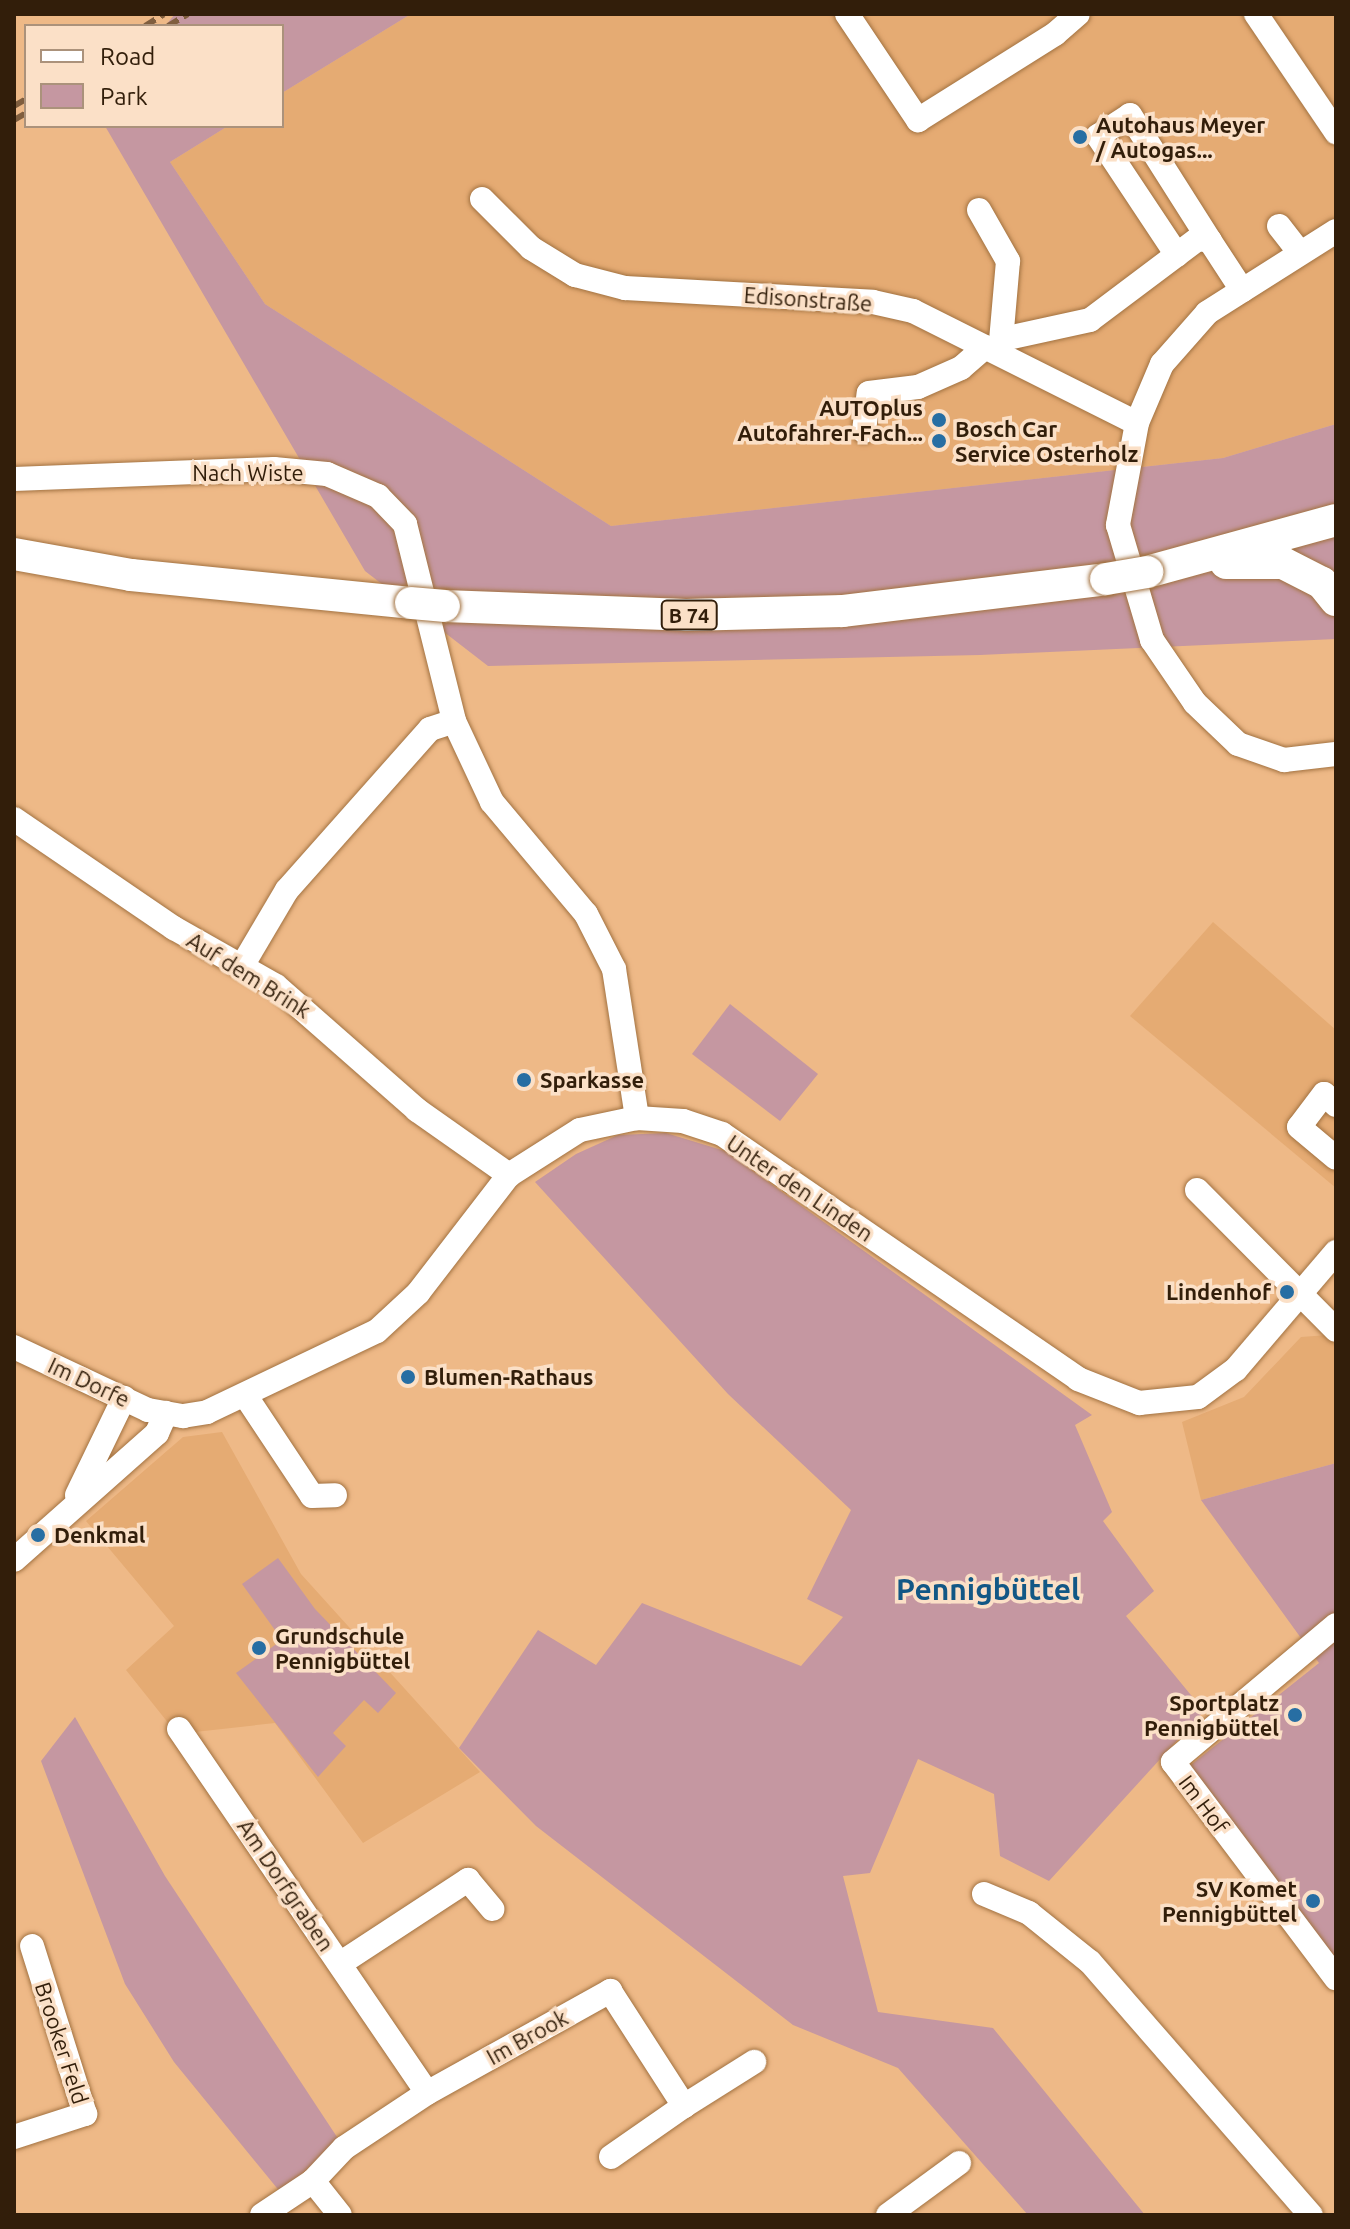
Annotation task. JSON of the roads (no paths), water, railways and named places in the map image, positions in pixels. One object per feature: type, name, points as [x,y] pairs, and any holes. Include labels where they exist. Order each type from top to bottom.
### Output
[{"type":"main road","name":"B 74","points":[[14,554],[131,575],[444,606],[686,615],[843,611],[1147,572],[1191,563],[1336,520]]},
{"type":"main road","name":"B 74","points":[[1191,563],[1283,563],[1322,583],[1336,600]]},
{"type":"street","points":[[847,14],[918,120],[1055,34],[1078,14]]},
{"type":"street","points":[[1256,14],[1336,132]]},
{"type":"street","points":[[1177,255],[1098,136],[1130,115],[1242,290]]},
{"type":"street","name":"Edisonstraße","points":[[482,199],[531,248],[575,275],[625,288],[873,302],[913,311],[996,347],[1137,423]]},
{"type":"street","points":[[979,210],[1008,261],[996,347]]},
{"type":"street","points":[[1279,226],[1300,253]]},
{"type":"street","points":[[1330,751],[1284,760],[1238,744],[1195,703],[1152,640],[1130,580],[1118,525],[1137,423],[1162,364],[1207,313],[1336,231]]},
{"type":"street","points":[[864,431],[869,393],[918,387],[961,368],[996,347],[1090,320],[1198,239],[1210,241]]},
{"type":"street","name":"Nach Wiste","points":[[14,479],[274,469],[327,474],[378,496],[405,524],[454,721],[492,802],[586,914],[614,969],[637,1118]]},
{"type":"street","points":[[242,966],[287,890],[430,729],[454,721]]},
{"type":"street","name":"Auf dem Brink","points":[[14,819],[174,928],[242,966],[319,1019],[417,1110],[509,1175]]},
{"type":"street","points":[[1336,1105],[1324,1094],[1299,1127],[1336,1158]]},
{"type":"street","name":"Unter den Linden","points":[[166,1413],[207,1412],[377,1331],[418,1293],[509,1175],[580,1130],[637,1118],[683,1121],[722,1134],[1078,1379],[1139,1403],[1198,1397],[1236,1369],[1336,1252]]},
{"type":"street","points":[[1197,1190],[1303,1292],[1336,1330]]},
{"type":"street","name":"Im Dorfe","points":[[14,1347],[124,1398],[166,1413]]},
{"type":"street","points":[[245,1395],[312,1496],[335,1495]]},
{"type":"street","points":[[72,1504],[124,1398]]},
{"type":"street","points":[[14,1560],[72,1504],[157,1433],[166,1413]]},
{"type":"street","name":"Im Hof","points":[[1336,1625],[1173,1762],[1336,1978]]},
{"type":"street","name":"Am Dorfgraben","points":[[179,1729],[427,2093]]},
{"type":"street","name":"Am Dorfgraben","points":[[341,1963],[468,1880],[492,1909]]},
{"type":"street","points":[[984,1894],[1029,1913],[1090,1962],[1311,2215]]},
{"type":"street","name":"Brooker Feld","points":[[14,2137],[85,2114],[32,1946]]},
{"type":"street","name":"Im Brook","points":[[262,2215],[313,2181],[344,2148],[427,2093],[610,1991],[684,2106]]},
{"type":"street","points":[[611,2157],[754,2062]]},
{"type":"street","points":[[894,2213],[959,2163]]},
{"type":"street","points":[[313,2181],[340,2215]]},
{"type":"railway","points":[[148,24],[164,14]]},
{"type":"railway","points":[[171,24],[188,14]]},
{"type":"railway","points":[[14,106],[24,100]]},
{"type":"railway","points":[[14,120],[24,114]]},
{"type":"place","name":"Autohaus Meyer / Autogas...","points":[[1080,137]]},
{"type":"place","name":"AUTOplus Autofahrer-Fach...","points":[[939,420]]},
{"type":"place","name":"Bosch Car Service Osterholz","points":[[939,441]]},
{"type":"place","name":"Sparkasse","points":[[524,1080]]},
{"type":"place","name":"Lindenhof","points":[[1287,1292]]},
{"type":"place","name":"Blumen-Rathaus","points":[[408,1377]]},
{"type":"place","name":"Denkmal","points":[[38,1535]]},
{"type":"place","name":"Grundschule Pennigbüttel","points":[[259,1648]]},
{"type":"place","name":"Sportplatz Pennigbüttel","points":[[1295,1715]]},
{"type":"place","name":"SV Komet Pennigbüttel","points":[[1313,1901]]},
{"type":"district","name":"Pennigbüttel","points":[[988,1589]]}]
